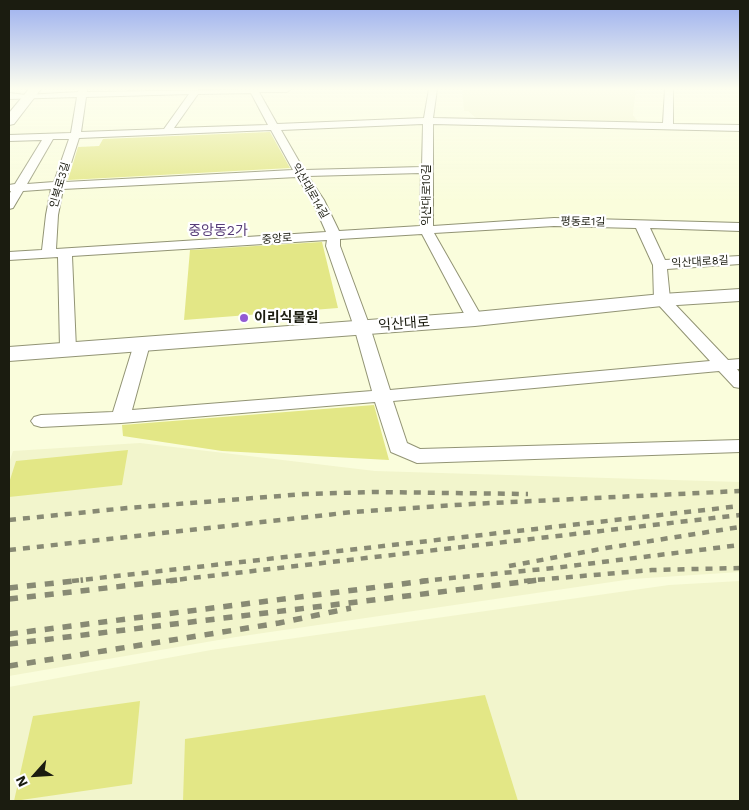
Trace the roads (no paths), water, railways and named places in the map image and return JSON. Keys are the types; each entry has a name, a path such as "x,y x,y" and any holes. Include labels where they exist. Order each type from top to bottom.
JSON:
{"street":[{"name":"인북로3길","path":"49,253 52,214 58,186 77,127"},
{"path":"167,132 171,127"},
{"name":"익산대로14길","path":"273,127 318,200 334,235 333,246 362,327 398,447 417,456 740,446"},
{"path":"9,138 278,127"},
{"name":"익산대로10길","path":"428,127 426,230 475,319"},
{"path":"697,127 740,128"},
{"path":"9,205 14,188 49,137"},
{"path":"14,188 300,173 426,170"},
{"name":"평동로1길","path":"426,230 554,222 735,227"},
{"name":"익산대로8길","path":"641,224 660,265 662,300"},
{"path":"735,227 740,237"},
{"name":"중앙로","path":"9,256 426,230"},
{"path":"66,252 68,349"},
{"name":"익산대로8길","path":"660,265 740,260"},
{"name":"익산대로","path":"9,354 475,319 662,300 740,295"},
{"path":"662,300 732,365 740,383"},
{"path":"121,417 142,344"},
{"path":"41,422 383,396 732,365"}],"railway":[{"path":"9,550 353,512 471,504 740,491"},
{"path":"9,520 127,508 305,494 374,492 528,494"},
{"path":"72,581 740,506"},
{"path":"166,581 740,515"},
{"path":"509,566 606,548 740,527"},
{"path":"421,581 554,568 740,545"},
{"path":"524,581 652,570 740,568"},
{"path":"9,588 83,580"},
{"path":"9,599 177,580"},
{"path":"9,634 433,580"},
{"path":"9,644 539,580"},
{"path":"9,666 279,623 351,608"}],"place":[{"name":"이리식물원","path":"244,318"}],"district":[{"name":"중앙동2가","path":"218,231"}]}
